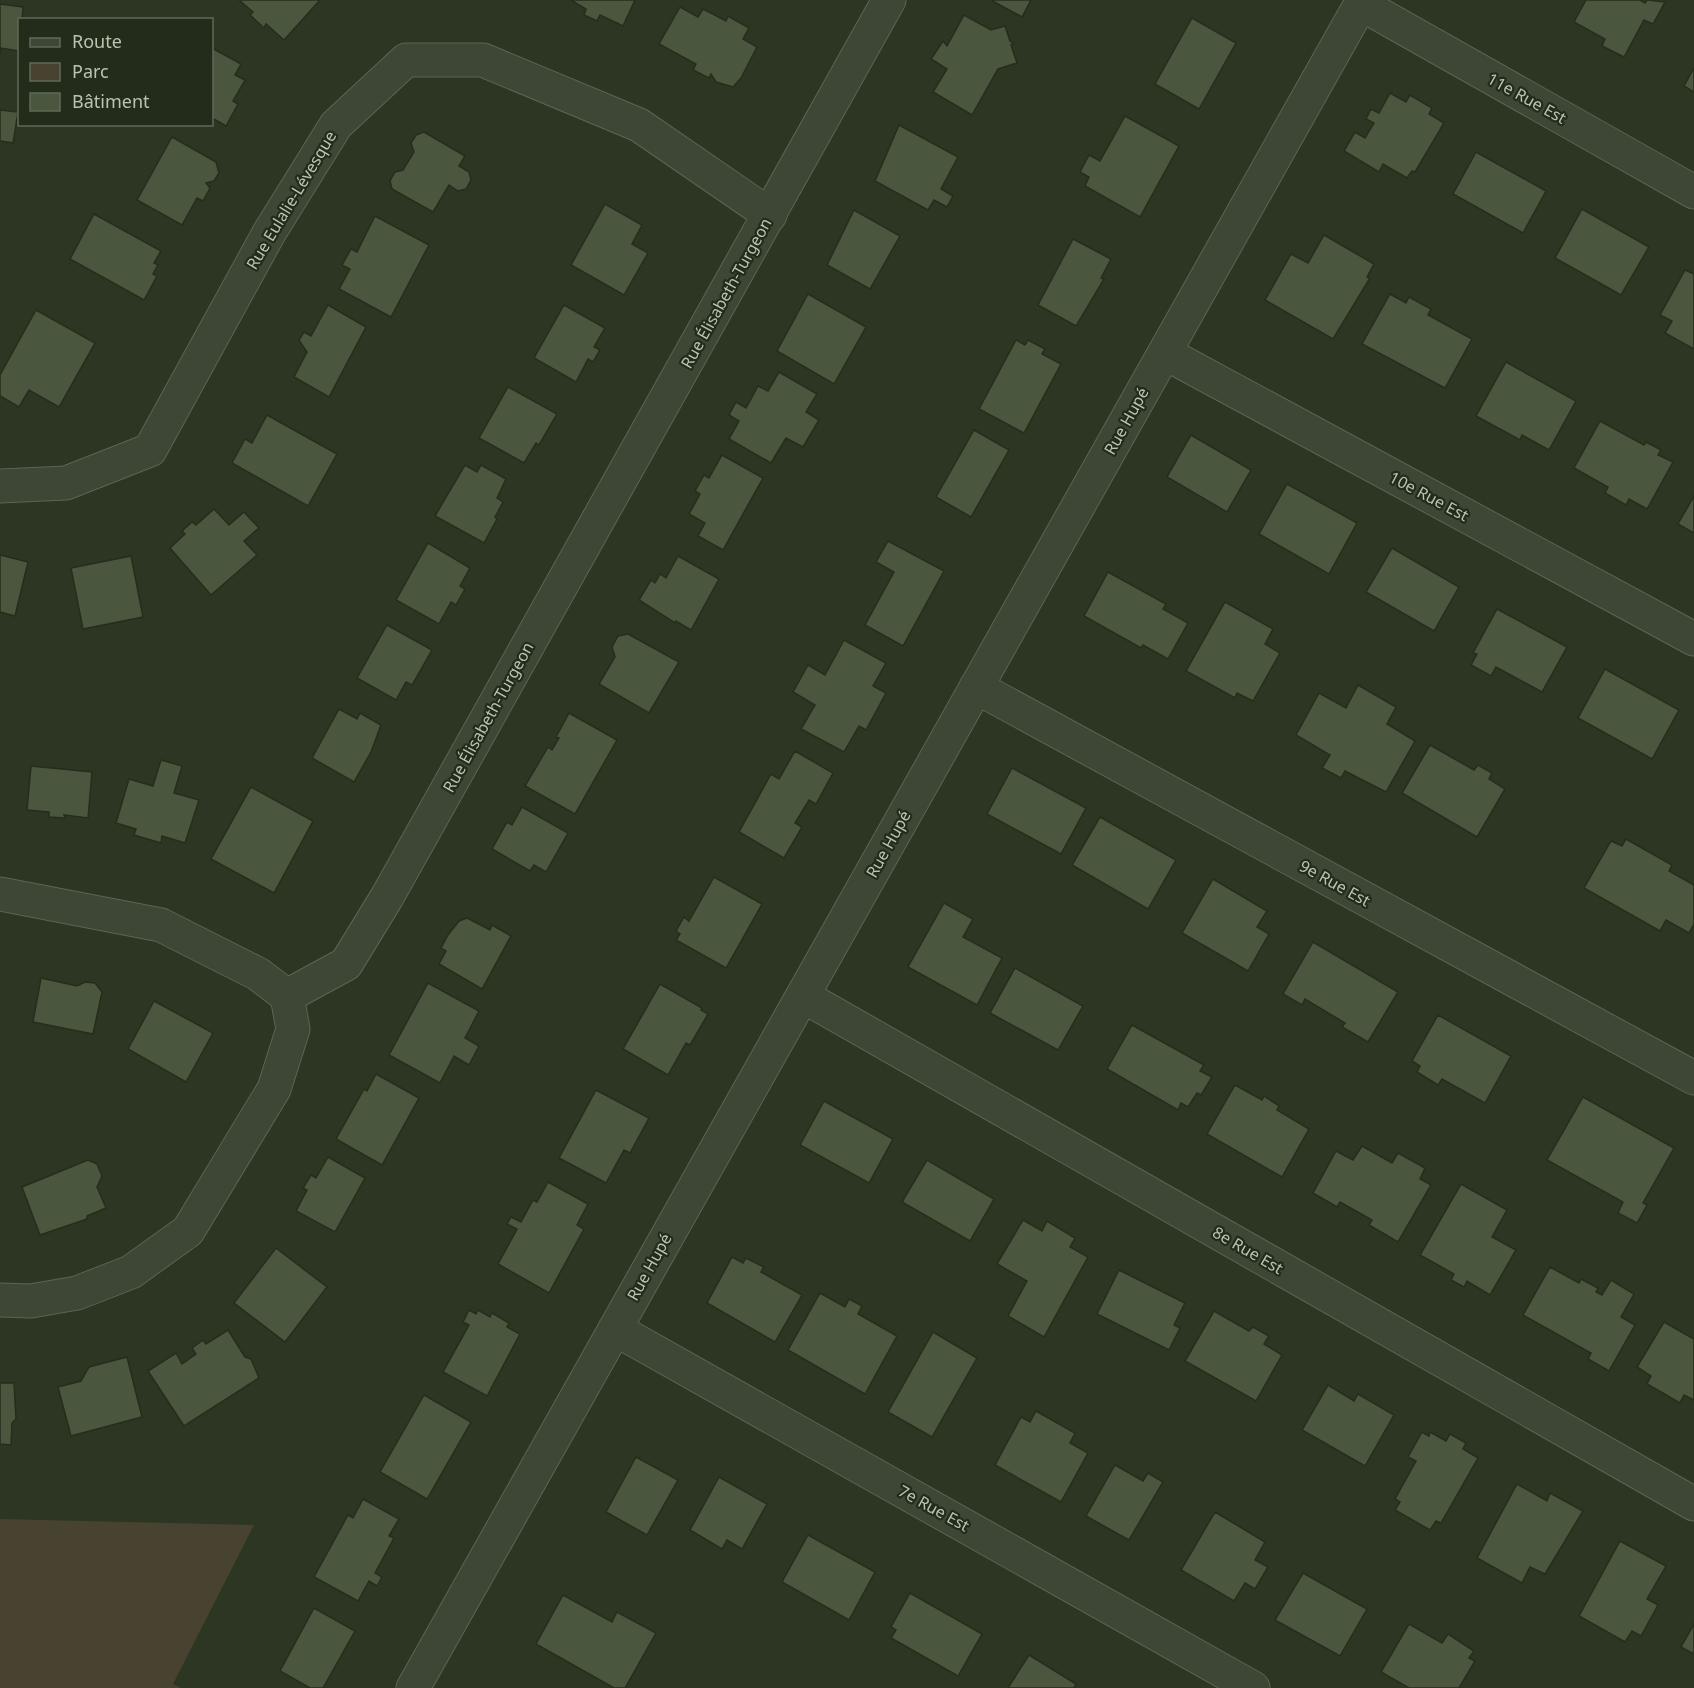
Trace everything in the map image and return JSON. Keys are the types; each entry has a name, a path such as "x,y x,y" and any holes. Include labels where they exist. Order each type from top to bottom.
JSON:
{"street":[{"name":"Rue Élisabeth-Turgeon","path":"287,996 346,964 393,886 889,0"},
{"name":"11e Rue Est","path":"1362,2 1694,192"},
{"name":"Rue Hupé","path":"413,1688 1362,2"},
{"name":"Rue Eulalie-Lévesque","path":"0,486 66,483 150,450 269,233 336,125 406,60 483,60 639,126 770,215"},
{"name":"10e Rue Est","path":"1164,353 1694,639"},
{"name":"9e Rue Est","path":"976,687 1694,1078"},
{"path":"0,894 161,925 258,974 287,996 293,1029 274,1089 188,1231 131,1272 77,1293 31,1301 0,1300"},
{"name":"8e Rue Est","path":"803,996 1694,1504"},
{"name":"7e Rue Est","path":"615,1329 1253,1688"}],"green space":[{"path":"0,1519 254,1525 173,1684 181,1688 0,1688"}],"building":[{"path":"239,0 320,0 284,40 266,24 264,28 250,15 253,12"},
{"path":"571,0 635,0 623,26 600,15 597,21 584,15 586,9"},
{"path":"991,0 1031,0 1022,17"},
{"path":"1586,0 1665,2 1653,24 1644,20 1624,57 1602,46 1605,39 1574,22"},
{"path":"0,4 23,7 22,18 18,18 18,51 1,48 0,55"},
{"path":"680,7 698,17 703,9 726,21 728,16 749,28 743,39 757,47 741,78 733,87 716,82 711,74 709,78 693,70 696,64 659,44"},
{"path":"964,15 991,30 1005,26 1010,41 1013,43 1011,45 1017,63 998,69 972,115 933,92 947,69 931,59 943,41 947,46"},
{"path":"1192,18 1236,43 1199,109 1155,84"},
{"path":"213,49 241,64 235,75 245,80 233,101 238,104 226,126 213,119"},
{"path":"1694,68 1694,92 1684,86"},
{"path":"1390,93 1406,102 1410,95 1432,108 1429,114 1444,123 1415,172 1412,171 1407,178 1383,164 1379,172 1344,151 1355,132 1365,138 1374,123 1366,119 1371,109 1379,113"},
{"path":"0,110 18,112 13,143 0,141"},
{"path":"1125,116 1179,146 1140,217 1085,186 1089,177 1080,172 1089,155 1100,161"},
{"path":"899,125 958,157 941,189 953,196 947,207 934,200 928,210 875,181"},
{"path":"424,132 465,156 459,166 469,172 471,180 466,189 458,191 449,185 433,212 392,189 390,181 395,172 403,170 414,152 411,143 416,135"},
{"path":"172,137 216,162 219,173 214,181 206,183 210,188 203,201 197,198 182,225 137,200"},
{"path":"1476,152 1546,191 1523,233 1453,194"},
{"path":"605,204 642,225 632,244 648,253 624,295 571,265"},
{"path":"1582,209 1649,247 1621,295 1555,258"},
{"path":"854,210 900,236 870,289 827,265"},
{"path":"94,214 161,251 154,263 158,265 153,274 157,276 144,300 70,259"},
{"path":"375,216 429,245 391,317 339,289 350,269 342,265 351,249 357,252"},
{"path":"1324,235 1374,264 1367,277 1370,278 1333,339 1265,300 1291,254 1308,263"},
{"path":"1073,239 1111,259 1101,278 1104,279 1076,326 1038,305"},
{"path":"1685,270 1694,274 1694,349 1665,333 1672,321 1660,315"},
{"path":"808,294 866,327 834,384 777,351"},
{"path":"1390,294 1406,303 1409,297 1431,309 1428,315 1472,339 1445,388 1362,344"},
{"path":"328,305 366,327 329,397 294,377 307,352 299,340 304,332 311,336"},
{"path":"564,305 605,328 594,347 600,350 593,362 588,359 576,382 534,358"},
{"path":"36,310 95,343 59,407 29,390 19,407 0,396 0,375"},
{"path":"1016,340 1025,345 1028,340 1045,349 1042,354 1061,364 1024,433 979,409"},
{"path":"1506,362 1576,401 1549,450 1522,435 1520,440 1476,416"},
{"path":"779,372 817,394 806,412 819,420 803,447 786,438 771,463 729,439 739,421 729,415 736,402 746,408 758,386 768,391"},
{"path":"508,387 557,414 539,445 536,443 524,463 479,438"},
{"path":"267,415 337,454 308,506 232,463 245,439 252,443"},
{"path":"1600,421 1644,445 1646,442 1661,450 1658,455 1673,462 1647,509 1629,499 1626,505 1605,493 1608,487 1574,468"},
{"path":"974,430 1009,450 971,517 936,497"},
{"path":"1191,435 1251,470 1227,512 1167,477"},
{"path":"722,455 763,478 723,550 698,536 705,523 689,514 700,494 695,491 704,475 709,478"},
{"path":"465,465 477,472 481,465 506,479 497,498 503,502 484,543 435,516"},
{"path":"1287,484 1357,523 1329,574 1259,534"},
{"path":"1694,496 1694,533 1678,524"},
{"path":"214,509 229,525 244,512 259,528 244,541 257,555 211,595 170,548 185,534 182,531 192,522 196,525"},
{"path":"888,541 944,571 903,646 865,625 894,572 876,562"},
{"path":"428,543 470,568 460,586 465,589 456,605 451,602 439,624 396,600"},
{"path":"1392,548 1459,587 1434,631 1366,592"},
{"path":"0,555 28,562 15,616 0,612"},
{"path":"131,556 143,617 83,629 71,568"},
{"path":"678,556 719,579 691,630 676,621 675,623 639,600 651,580 655,583 660,574 666,578"},
{"path":"1108,572 1166,604 1163,609 1188,623 1168,659 1143,645 1141,648 1084,616"},
{"path":"1225,602 1273,629 1265,644 1280,653 1253,701 1237,693 1235,698 1186,671"},
{"path":"1497,609 1567,647 1542,692 1496,667 1491,676 1471,665 1477,654 1473,653"},
{"path":"387,625 432,650 412,685 406,682 396,700 357,678"},
{"path":"628,634 679,662 649,713 599,684 615,657 612,647 618,636"},
{"path":"844,640 886,663 873,686 886,693 866,730 859,726 844,752 801,729 815,705 793,692 808,665 825,675"},
{"path":"1605,669 1679,710 1652,759 1578,718"},
{"path":"1358,685 1396,707 1387,724 1415,741 1386,792 1345,771 1341,778 1322,768 1330,755 1296,735 1319,693 1346,708"},
{"path":"339,709 357,719 360,713 381,725 371,752 354,782 312,758"},
{"path":"569,713 617,740 575,814 525,786 548,747 552,750"},
{"path":"1430,745 1474,770 1478,765 1492,773 1489,779 1505,789 1477,837 1402,793"},
{"path":"795,751 833,773 816,804 809,800 795,823 802,827 784,858 739,832 771,774 779,779"},
{"path":"161,760 182,766 174,793 199,800 185,843 162,836 161,843 134,835 136,829 116,823 129,779 153,786"},
{"path":"31,766 92,772 88,818 64,815 65,818 49,817 49,812 27,810"},
{"path":"1012,768 1086,808 1061,854 987,814"},
{"path":"251,787 313,821 274,893 211,859"},
{"path":"522,807 568,833 546,872 534,865 530,871 492,849 507,822 512,825"},
{"path":"1100,817 1176,860 1148,909 1072,865"},
{"path":"1626,839 1672,865 1669,871 1694,885 1694,924 1689,933 1666,920 1660,931 1584,888 1611,841 1622,846"},
{"path":"714,877 762,904 726,968 676,940 680,934 676,931 684,917 689,921"},
{"path":"1213,879 1267,911 1257,927 1269,934 1248,971 1182,933"},
{"path":"944,903 973,919 963,937 1002,958 977,1005 908,967"},
{"path":"467,918 490,930 492,925 511,936 482,989 439,964 446,951 441,948 448,935 459,921"},
{"path":"1313,942 1398,992 1368,1042 1342,1027 1345,1023 1305,999 1302,1005 1283,994"},
{"path":"1015,968 1083,1006 1058,1050 990,1013"},
{"path":"41,978 77,986 85,982 95,983 102,992 93,1034 33,1022"},
{"path":"428,983 479,1011 465,1038 479,1046 469,1065 454,1056 440,1083 389,1055"},
{"path":"660,984 702,1008 701,1010 708,1014 690,1045 686,1043 668,1075 623,1049"},
{"path":"154,1001 213,1033 186,1082 128,1049"},
{"path":"1438,1015 1511,1056 1485,1103 1442,1079 1438,1085 1417,1072 1420,1066 1412,1061"},
{"path":"1132,1025 1204,1065 1200,1071 1212,1077 1201,1095 1197,1093 1188,1107 1181,1103 1178,1110 1107,1069"},
{"path":"376,1074 419,1098 382,1165 336,1139 364,1089 367,1091"},
{"path":"1235,1085 1262,1100 1264,1096 1279,1106 1277,1110 1309,1129 1282,1177 1207,1134"},
{"path":"596,1090 649,1118 630,1153 624,1150 606,1183 559,1158"},
{"path":"1583,1097 1674,1148 1643,1203 1647,1205 1637,1223 1618,1213 1623,1202 1547,1160"},
{"path":"824,1101 893,1139 869,1183 800,1145"},
{"path":"1362,1146 1392,1163 1398,1153 1425,1168 1420,1179 1431,1185 1398,1242 1369,1225 1372,1220 1340,1202 1337,1207 1313,1193 1336,1151 1353,1160"},
{"path":"328,1157 365,1178 335,1232 296,1211 307,1190 303,1188 311,1175 316,1178"},
{"path":"88,1160 97,1164 102,1176 97,1187 106,1208 87,1216 87,1219 40,1235 22,1187"},
{"path":"927,1160 994,1199 970,1241 902,1202"},
{"path":"548,1182 588,1204 577,1225 584,1229 549,1293 498,1264 517,1229 507,1224 511,1217 521,1222 533,1200 537,1202"},
{"path":"1461,1184 1507,1210 1492,1237 1516,1250 1490,1295 1467,1281 1464,1287 1451,1280 1454,1274 1420,1255"},
{"path":"1023,1220 1042,1231 1047,1221 1075,1238 1070,1247 1088,1257 1044,1337 1008,1316 1027,1281 997,1264"},
{"path":"276,1248 327,1287 285,1342 234,1303"},
{"path":"732,1257 743,1263 746,1258 764,1267 761,1272 802,1295 775,1342 707,1303"},
{"path":"1550,1267 1579,1283 1581,1279 1598,1288 1596,1292 1602,1295 1611,1280 1634,1294 1621,1317 1635,1325 1609,1371 1588,1359 1591,1353 1523,1315"},
{"path":"1119,1270 1185,1303 1174,1325 1180,1328 1169,1350 1097,1314"},
{"path":"820,1293 845,1307 849,1299 862,1306 858,1314 897,1336 865,1394 788,1350"},
{"path":"469,1310 476,1314 478,1310 490,1317 492,1313 509,1323 507,1327 520,1334 487,1396 443,1372 469,1325 463,1322"},
{"path":"1214,1311 1249,1331 1253,1327 1269,1336 1264,1344 1282,1355 1256,1401 1185,1361"},
{"path":"1664,1322 1694,1339 1694,1400 1684,1395 1680,1403 1647,1384 1651,1376 1637,1367"},
{"path":"228,1330 245,1357 251,1359 259,1378 184,1426 148,1371 176,1353 182,1364 196,1354 192,1348 203,1340 206,1344"},
{"path":"933,1332 977,1358 932,1437 888,1412"},
{"path":"127,1357 142,1417 71,1436 58,1387 81,1381 89,1367"},
{"path":"0,1383 14,1383 16,1419 12,1423 11,1445 0,1444"},
{"path":"1328,1385 1354,1401 1358,1394 1394,1415 1365,1466 1302,1430"},
{"path":"424,1395 471,1422 427,1499 380,1472"},
{"path":"1036,1411 1075,1433 1070,1443 1088,1453 1061,1502 995,1465 1021,1417 1030,1422"},
{"path":"1422,1432 1429,1436 1430,1432 1446,1441 1450,1434 1466,1443 1463,1449 1478,1458 1441,1523 1436,1521 1430,1530 1395,1510 1400,1502 1395,1499 1416,1461 1408,1457"},
{"path":"636,1457 678,1480 647,1535 606,1512"},
{"path":"1115,1465 1143,1481 1148,1473 1163,1482 1129,1540 1086,1516"},
{"path":"719,1477 767,1504 742,1549 727,1540 722,1549 690,1530"},
{"path":"1517,1484 1547,1501 1550,1493 1583,1511 1545,1574 1530,1567 1522,1583 1477,1558"},
{"path":"363,1499 399,1519 389,1536 394,1538 375,1573 382,1577 377,1586 369,1581 358,1601 314,1577 348,1515 353,1518"},
{"path":"1215,1512 1265,1542 1255,1560 1268,1567 1255,1589 1245,1583 1234,1601 1181,1570"},
{"path":"808,1535 875,1572 849,1620 782,1582"},
{"path":"1620,1541 1666,1566 1647,1599 1658,1605 1641,1636 1632,1631 1625,1642 1579,1616"},
{"path":"1303,1573 1367,1609 1340,1656 1275,1620"},
{"path":"910,1593 982,1634 958,1676 891,1638 896,1630 891,1627"},
{"path":"563,1595 612,1622 617,1612 656,1633 625,1688 614,1688 536,1644"},
{"path":"314,1608 355,1631 323,1688 310,1688 280,1671"},
{"path":"1409,1624 1442,1643 1448,1634 1474,1651 1469,1658 1475,1661 1459,1688 1409,1688 1381,1672"},
{"path":"1694,1624 1694,1654 1681,1647"},
{"path":"1029,1655 1076,1684 1074,1688 1008,1688"}]}
